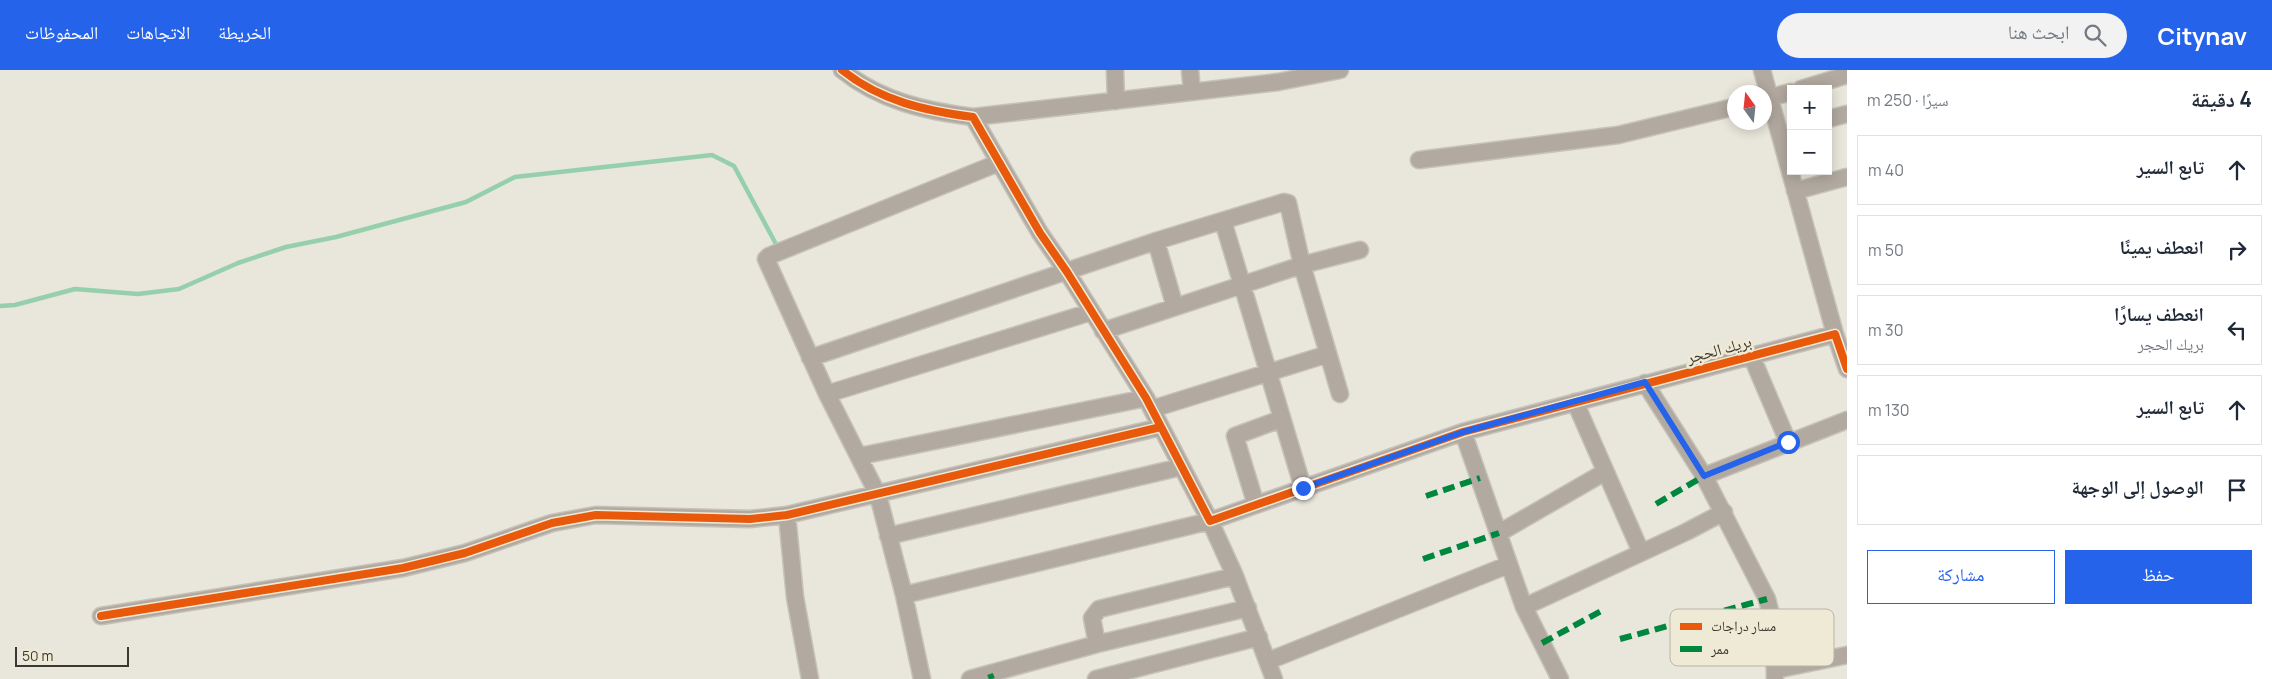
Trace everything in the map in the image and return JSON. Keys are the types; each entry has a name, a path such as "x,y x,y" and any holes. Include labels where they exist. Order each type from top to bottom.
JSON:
{"street":[{"path":"842,70 890,99 939,113 973,117 1116,102 1332,71"},
{"path":"1115,70 1116,102"},
{"path":"1190,70 1192,92"},
{"path":"1762,70 1765,85"},
{"path":"1814,85 1847,75 1845,70"},
{"path":"1772,98 1787,93"},
{"path":"1772,108 1785,132 1795,191 1835,334 1847,369"},
{"path":"1419,160 1609,136 1727,109"},
{"path":"1832,119 1847,114"},
{"path":"973,117 1040,233 1067,272 1149,403 1210,521 1235,576 1274,679"},
{"path":"922,679 904,595 878,495 860,456 827,394 766,264 768,256 998,163"},
{"path":"1795,191 1847,177"},
{"path":"810,358 1156,241 1287,202 1302,265 1340,394"},
{"path":"1224,221 1267,374 1303,488"},
{"path":"1156,241 1175,307"},
{"path":"1103,331 1302,265 1360,250"},
{"path":"827,394 1091,312"},
{"name":"بريك الحجر","path":"904,595 1210,521 1463,432 1645,382 1835,334"},
{"path":"860,456 1149,403 1267,374 1328,354"},
{"path":"1752,355 1788,442"},
{"path":"1645,382 1704,476 1724,512 1767,599 1770,609"},
{"path":"1574,402 1641,552"},
{"path":"1256,505 1235,436 1281,419"},
{"path":"1704,476 1847,420"},
{"path":"101,616 403,568 464,553 572,518 596,515 750,519 787,515 1161,427"},
{"path":"1463,432 1499,532 1508,565 1524,606 1560,679"},
{"path":"888,536 1181,467"},
{"path":"1499,532 1606,472"},
{"path":"1524,606 1686,532 1724,512"},
{"path":"787,515 795,597 810,679"},
{"path":"1268,661 1508,565"},
{"path":"1097,644 1092,618 1099,609 1235,576"},
{"path":"970,679 1097,644 1248,608"},
{"path":"1096,679 1259,637"},
{"path":"1834,659 1847,655"},
{"path":"1775,675 1807,666"}],"waterway":[{"path":"0,306 15,305 75,289 138,294 179,289 238,263 286,247 336,237 466,202 515,177 712,155 734,166 777,246"}],"marked path":[{"path":"1656,504 1704,476"},
{"path":"1426,496 1480,478"},
{"path":"1423,559 1499,533"},
{"path":"1730,609 1767,599"},
{"path":"1542,643 1605,609"},
{"path":"1620,639 1670,625"},
{"path":"990,674 992,679"}],"cycle path":[{"path":"842,70 872,90 904,103 921,108 973,117 1040,233 1067,272 1146,398 1210,521 1463,432 1835,334 1847,369"},
{"path":"101,616 403,568 465,553 552,523 596,515 750,519 787,515 1161,427"}],"route":[{"path":"1303,488 1463,432 1645,382 1704,476 1788,442"}]}
